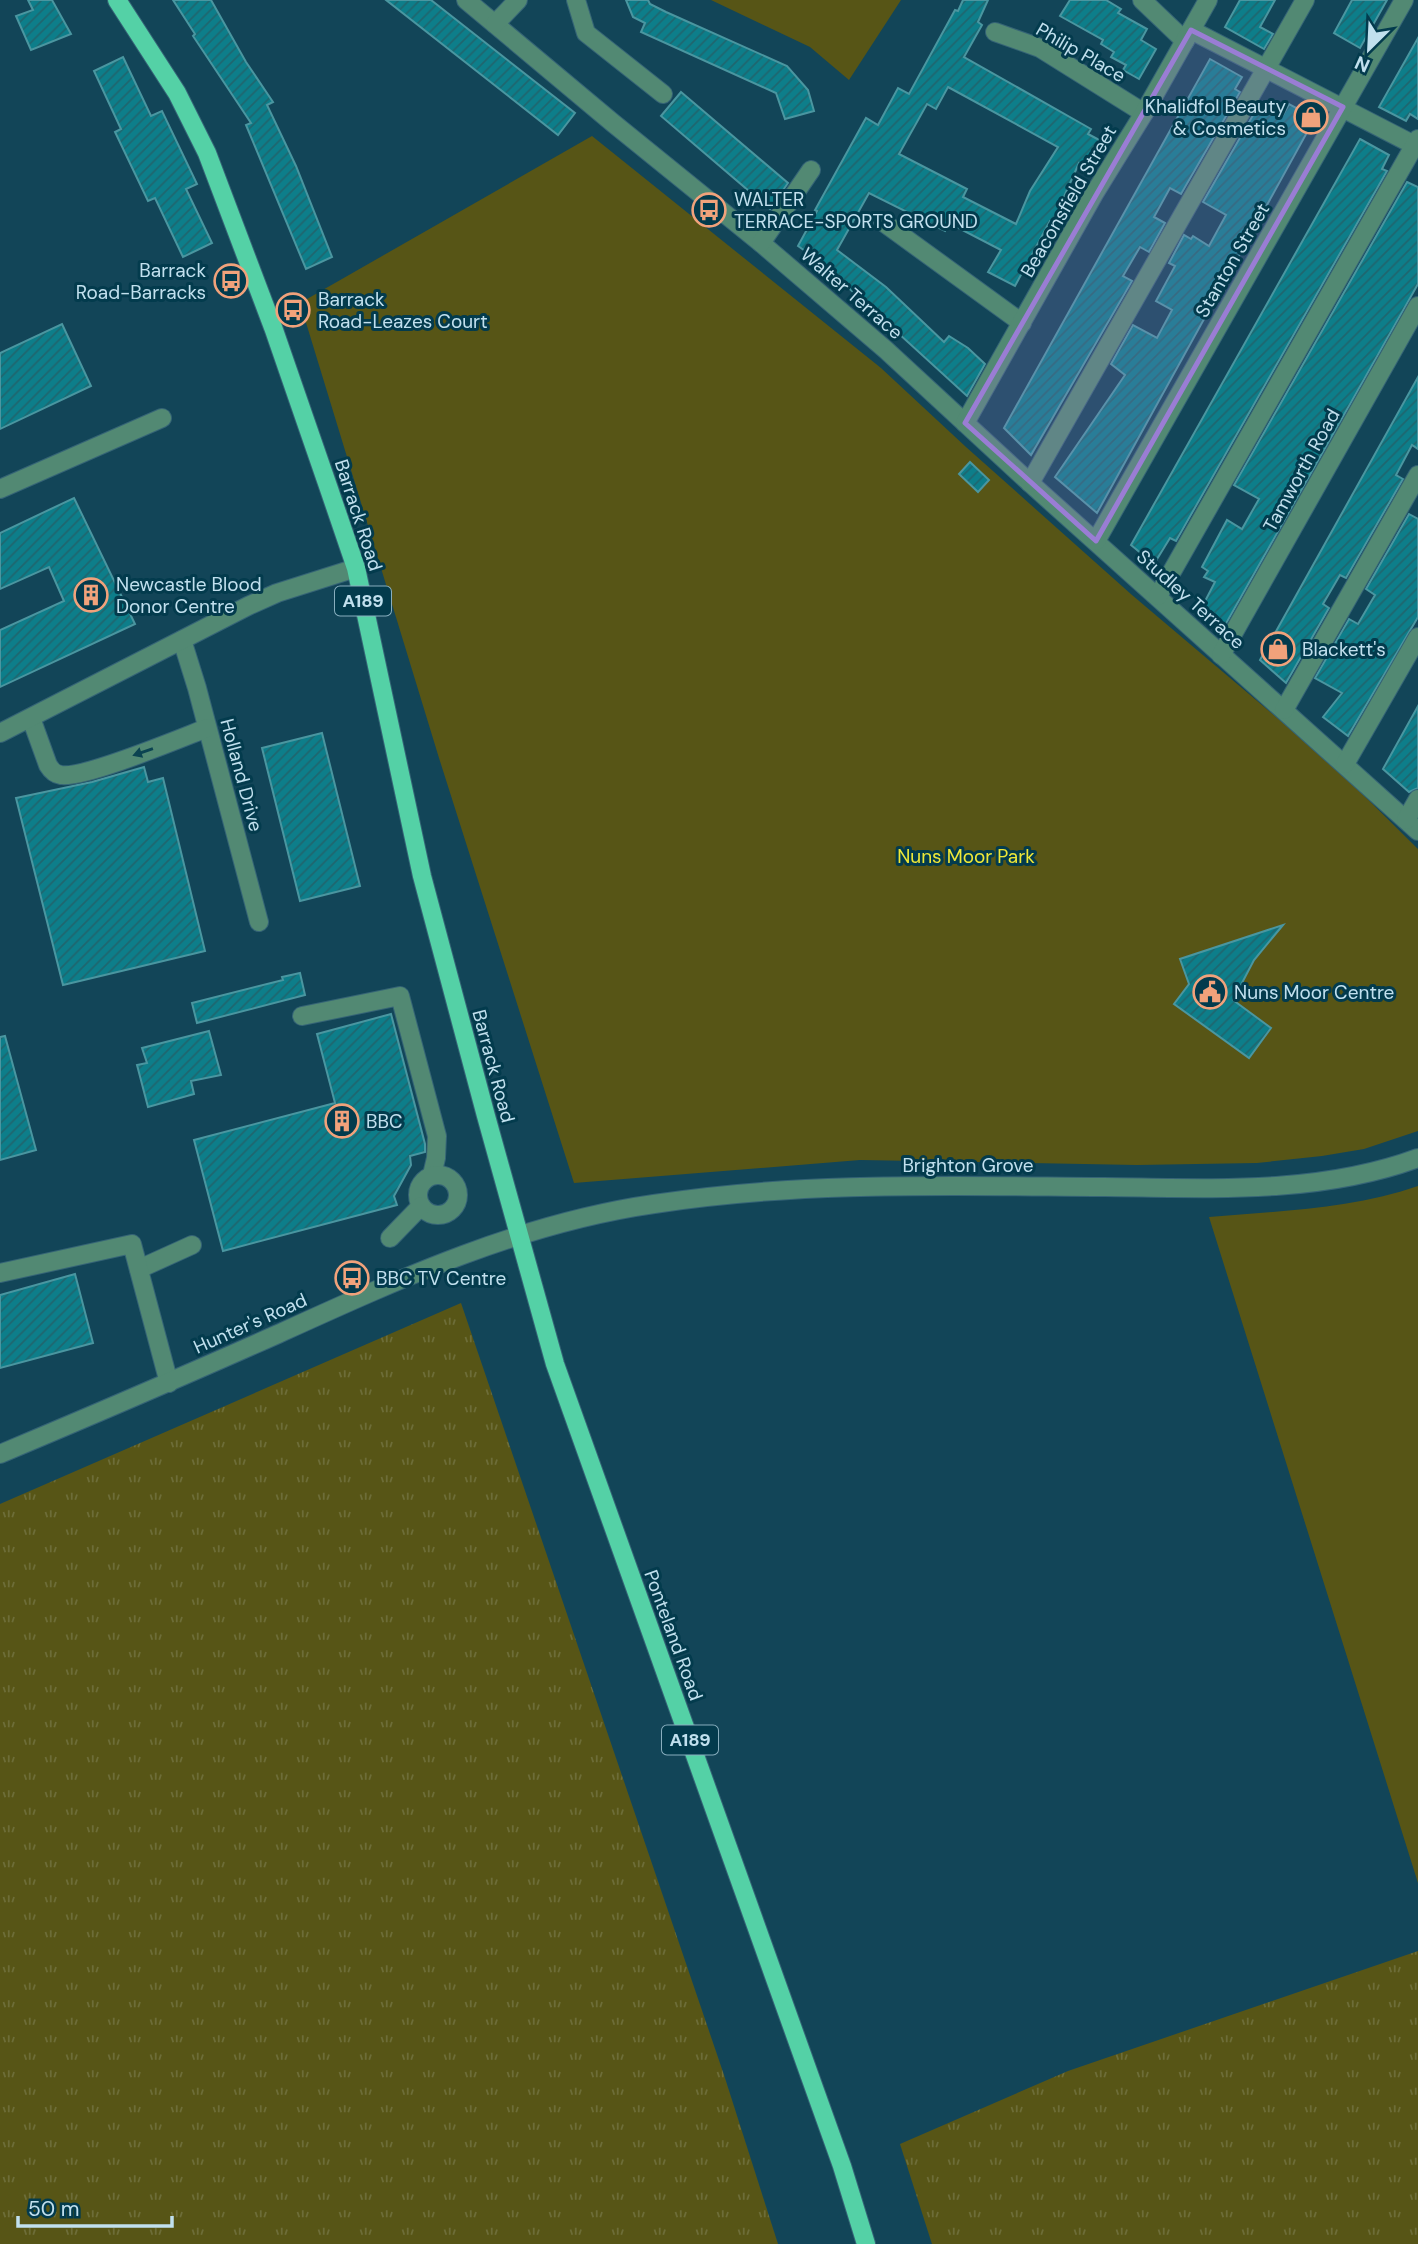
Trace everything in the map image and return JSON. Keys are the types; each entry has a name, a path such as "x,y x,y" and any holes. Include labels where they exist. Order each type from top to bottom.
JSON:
{"main road":[{"name":"Barrack Road","path":"117,0 177,93 207,153 274,330 356,568 422,876 519,1235"},
{"name":"Ponteland Road","path":"519,1235 555,1364 837,2152 866,2244"}],"street":[{"path":"495,24 518,0"},
{"path":"576,0 586,33 663,94"},
{"path":"1142,0 1188,36 1266,68 1417,144 1158,596"},
{"name":"Beaconsfield Street","path":"965,423 1094,194 1208,0"},
{"path":"1030,483 1305,0"},
{"name":"Stanton Street","path":"1096,541 1404,0"},
{"name":"Walter Terrace","path":"472,5 761,243 886,350 1030,483"},
{"name":"Philip Place","path":"995,32 1040,48 1144,113"},
{"path":"761,243 811,170"},
{"path":"883,222 1022,323"},
{"name":"Tamworth Road","path":"1221,654 1418,306"},
{"path":"0,488 162,418"},
{"path":"1284,710 1418,475"},
{"name":"Studley Terrace","path":"1030,483 1412,825"},
{"path":"0,733 277,593 356,568"},
{"path":"1345,764 1418,637"},
{"name":"Holland Drive","path":"182,640 259,922"},
{"path":"31,718 48,765 52,771 64,775 103,765 207,728"},
{"path":"1412,825 1418,799"},
{"path":"302,1016 400,996 437,1136 432,1175"},
{"name":"Brighton Grove","path":"519,1235 584,1216 654,1203 732,1194 913,1186 1257,1187 1340,1179 1418,1158"},
{"path":"432,1175 445,1175 455,1183 459,1195 454,1207 444,1214 431,1214 421,1206 418,1194 422,1182 432,1175"},
{"path":"390,1237 421,1206"},
{"name":"Hunter's Road","path":"0,1454 169,1383 417,1272 519,1235"},
{"path":"0,1273 132,1244 169,1383"},
{"path":"139,1269 192,1245"}],"highlighted area":[{"path":"1191,30 1343,107 1096,541 965,423"}],"green space":[{"path":"711,0 901,0 849,80 810,47"},
{"name":"Nuns Moor Park","path":"592,136 881,368 1132,595 1334,766 1418,849 1418,1131 1364,1149 1257,1163 1137,1165 860,1160 574,1183 439,758 300,303"},
{"path":"1418,1186 1418,1883 1209,1217 1341,1204"},
{"path":"461,1303 724,2075 778,2244 0,2244 0,1504"},
{"path":"1418,1951 1418,2244 932,2244 900,2144 1068,2071"}],"building":[{"path":"28,0 52,0 71,34 31,50 16,16 33,10"},
{"path":"173,0 211,0 246,62 273,102 267,105 296,166 332,257 306,269 246,125 251,123 193,36 195,34"},
{"path":"386,0 431,0 575,113 558,135"},
{"path":"626,0 648,0 650,4 666,12 787,66 808,90 814,111 785,119 776,93 641,32 645,23 633,17"},
{"path":"963,0 988,0 978,22 982,25 964,57 1091,129 1088,134 1103,142 1088,168 1079,163 1059,208 1063,211 1056,223 1050,221 1015,286 988,272 1001,250 949,223 945,231 869,193 837,250 886,287 944,342 949,336 968,348 985,364 967,396 818,260 798,246 866,118 878,125 898,88 909,94 955,10 958,11","holes":["948,87 1058,147 1030,191 1016,224 963,197 967,189 899,154 927,104 936,109"]},
{"path":"1070,0 1106,0 1121,9 1118,13 1147,29 1141,40 1156,49 1139,79 1123,70 1126,65 1111,57 1114,52 1101,44 1103,40 1060,16"},
{"path":"1240,0 1275,0 1260,27 1273,34 1264,49 1225,27"},
{"path":"1352,0 1387,0 1360,48 1334,33"},
{"path":"1418,38 1418,119 1410,114 1406,121 1379,107"},
{"path":"123,57 151,116 162,111 197,184 186,189 212,243 183,257 155,198 148,201 115,132 121,129 94,71"},
{"path":"1210,59 1242,77 1235,89 1240,92 1181,194 1170,188 1154,217 1165,223 1149,252 1140,247 1123,276 1132,281 1031,455 1004,428"},
{"path":"681,92 788,183 770,209 661,116"},
{"path":"1260,103 1283,115 1289,104 1315,118 1097,513 1055,477 1125,375 1111,364 1133,325 1157,338 1172,310 1156,301 1175,266 1169,263 1184,235 1191,239 1193,236 1209,246 1226,215 1203,202"},
{"path":"1360,139 1389,155 1382,169 1387,171 1176,541 1170,538 1154,564 1131,545"},
{"path":"1407,182 1418,187 1418,284 1224,627 1202,607 1215,582 1204,577 1208,571 1202,567 1227,520 1242,529 1259,499 1234,485"},
{"path":"62,324 91,386 0,429 0,353"},
{"path":"1418,377 1418,449 1412,445 1396,475 1403,479 1346,578 1340,575 1323,604 1329,608 1286,683 1260,660"},
{"path":"970,462 989,480 978,492 959,474"},
{"name":"Newcastle Blood Donor Centre","path":"74,498 135,624 0,687 0,630 64,601 49,567 0,589 0,533"},
{"path":"1409,514 1418,519 1418,617 1348,736 1323,717 1342,693 1315,678 1349,619 1358,624 1375,595 1366,589"},
{"path":"1418,706 1418,788 1409,792 1383,769"},
{"path":"322,733 360,886 300,901 262,748"},
{"path":"144,767 148,782 163,778 205,951 63,985 16,798 92,782"},
{"name":"Nuns Moor Centre","path":"1283,925 1254,960 1233,1000 1271,1028 1249,1058 1174,1004 1189,984 1180,959"},
{"path":"300,973 305,995 197,1023 192,1003 283,980 282,977"},
{"name":"BBC","path":"391,1014 425,1144 425,1152 410,1156 411,1165 394,1196 397,1205 223,1251 194,1140 335,1103 317,1034"},
{"path":"209,1031 221,1075 191,1081 194,1094 148,1107 137,1065 147,1063 142,1048"},
{"path":"5,1036 36,1150 0,1160 0,1037"},
{"path":"75,1274 93,1343 0,1368 0,1295"}],"place":[{"name":"Khalidfol Beauty & Cosmetics","path":"1311,117"},
{"name":"WALTER TERRACE-SPORTS GROUND","path":"709,210"},
{"name":"Barrack Road-Barracks","path":"231,281"},
{"name":"Barrack Road-Leazes Court","path":"293,310"},
{"name":"Newcastle Blood Donor Centre","path":"91,595"},
{"name":"Blackett's","path":"1278,649"},
{"name":"Nuns Moor Centre","path":"1210,992"},
{"name":"BBC","path":"342,1121"},
{"name":"BBC TV Centre","path":"352,1278"}]}
